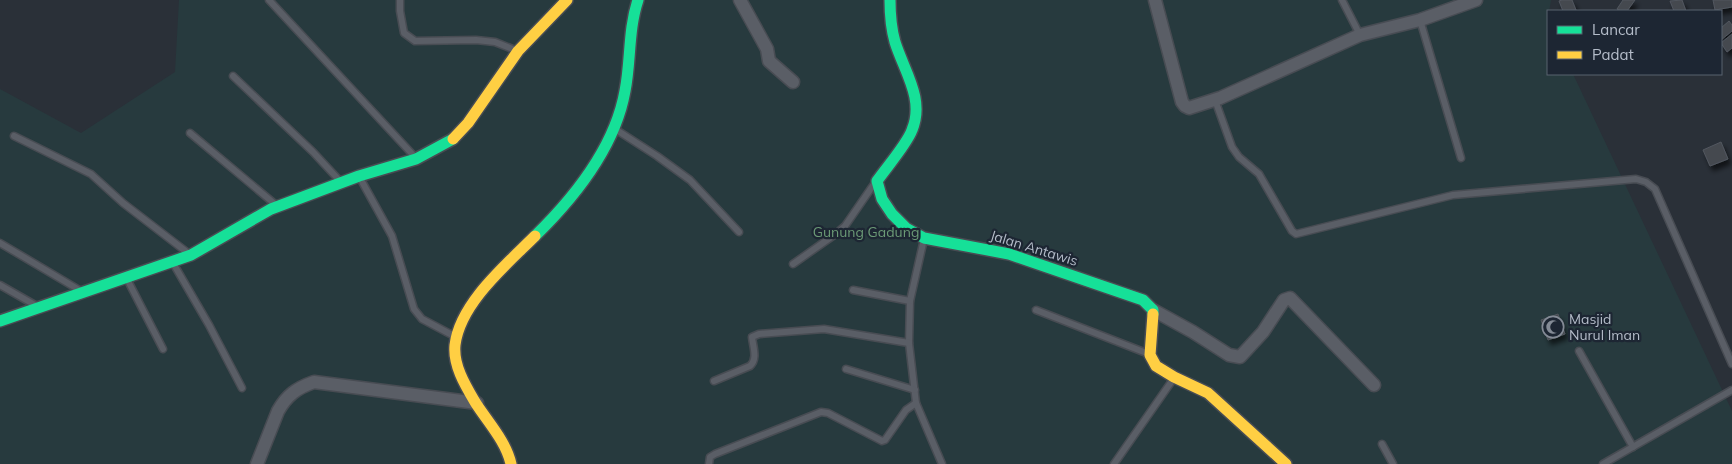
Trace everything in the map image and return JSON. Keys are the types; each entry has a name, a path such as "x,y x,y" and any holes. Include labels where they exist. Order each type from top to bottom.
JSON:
{"street":[{"path":"0,321 191,255 277,206 359,176 416,159 452,140 468,123 518,51 567,0"},
{"path":"511,464 505,449 462,379 455,357 458,325 491,281 564,207 605,147 614,129 625,94 631,24 638,0"},
{"path":"740,0 767,49 769,61 793,82"},
{"path":"877,180 912,132 916,123 917,113 914,92 892,32 890,0"},
{"path":"1154,0 1182,102 1190,108 1215,100 1360,35 1420,20 1476,0"},
{"name":"Jalan Antawis","path":"877,180 882,199 892,214 906,228 924,238 1009,254 1143,300 1153,310"},
{"path":"1286,464 1208,393 1156,366 1150,355 1153,310 1229,355 1240,357 1263,332 1284,300 1290,298 1374,385"},
{"path":"257,464 282,403 296,389 314,382 477,403"}],"lane":[{"path":"269,0 416,159"},
{"path":"400,0 404,33 415,41 495,42 518,51"},
{"path":"1342,0 1360,35"},
{"path":"1420,20 1462,158"},
{"path":"233,76 342,183"},
{"path":"1215,100 1232,147 1239,157 1259,174 1292,231 1296,234 1453,195 1636,179 1646,182 1655,189 1732,364"},
{"path":"614,129 657,156 690,180 739,232"},
{"path":"190,133 277,206"},
{"path":"14,136 91,174 123,203 191,255"},
{"path":"359,176 392,236 416,313 422,319 456,336"},
{"path":"793,264 837,234 845,226 877,180"},
{"path":"924,238 910,301 909,343 916,403 942,464"},
{"path":"0,243 84,293"},
{"path":"172,261 209,325 242,388"},
{"path":"126,278 163,349"},
{"path":"0,285 40,308"},
{"path":"852,290 910,301"},
{"path":"1036,310 1150,355"},
{"path":"714,381 754,363 752,338 759,334 824,328 909,343"},
{"path":"1579,351 1633,447"},
{"path":"846,369 915,390"},
{"path":"1114,464 1174,377"},
{"path":"1603,464 1732,390"},
{"path":"709,464 710,457 715,454 820,412 828,413 882,441 885,440 906,410 916,403"},
{"path":"1382,444 1393,464"}],"green space":[{"name":"Gunung Gadung","path":"179,0 1551,0 1549,10 1547,10 1547,75 1573,75 1732,411 1732,464 0,464 0,89 81,133 175,72"}],"building":[{"path":"1572,0 1576,10 1563,10 1559,1"},
{"path":"1623,0 1635,0 1628,10 1617,9"},
{"path":"1682,0 1686,10 1674,10 1670,1"},
{"path":"1713,0 1732,0 1732,7 1715,10"},
{"path":"1729,21 1732,25 1732,31 1722,39 1722,27"},
{"path":"1732,34 1732,48 1727,52 1722,42"},
{"path":"1721,142 1728,159 1710,166 1703,150"},
{"name":"Masjid Nurul Iman","path":"1558,314 1565,334 1548,340 1541,320"}],"traffic: fast":[{"path":"535,236 565,205 578,188 603,151 612,132 620,112 625,91 631,34 638,0"},
{"path":"890,0 894,37 912,85 916,107 915,119 909,136 877,181 882,199 892,214 906,228 924,238 1009,254 1143,300 1153,310 1153,314"},
{"path":"0,321 191,255 271,209 359,176 416,159 453,139"}],"traffic: slow":[{"path":"453,139 468,123 518,51 567,0"},
{"path":"511,464 501,439 475,402 464,382 456,360 455,345 459,329 475,299 486,285 535,236"},
{"path":"1153,314 1150,355 1156,366 1208,393 1286,464"}],"place":[{"name":"Masjid Nurul Iman","path":"1553,327"}]}
